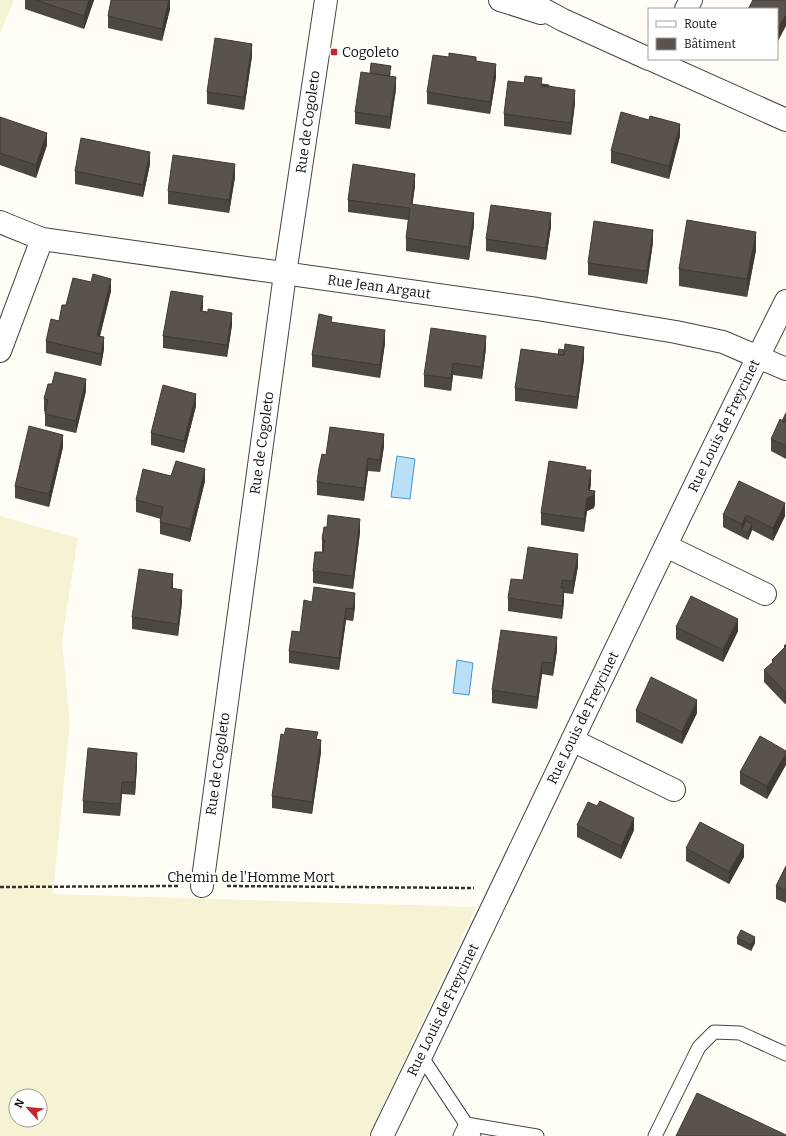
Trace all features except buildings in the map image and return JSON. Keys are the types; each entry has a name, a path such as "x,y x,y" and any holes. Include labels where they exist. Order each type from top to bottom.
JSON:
{"street":[{"name":"Rue de Cogoleto","path":"202,886 285,274 326,0"},
{"path":"500,0 563,20"},
{"path":"526,0 563,20 648,57"},
{"path":"654,60 786,120"},
{"name":"Rue Jean Argaut","path":"0,222 42,239 537,309 676,332 723,342 786,369"},
{"path":"0,351 42,239"},
{"name":"Rue Louis de Freycinet","path":"382,1136 572,740 786,301"},
{"path":"666,546 765,594"},
{"path":"572,740 674,790"}],"lane":[{"path":"655,1136 699,1047 714,1032 740,1033 786,1054"},
{"path":"421,1056 474,1136"},
{"path":"460,1136 466,1124"},
{"path":"466,1124 537,1136"}],"path":[{"name":"Chemin de l'Homme Mort","path":"0,887 202,886 502,888"}],"shaded area":[{"path":"0,0 14,0 0,34"},
{"path":"0,516 78,538 62,641 70,723 53,894 476,907 369,1136 0,1136"}],"water":[{"path":"397,456 415,459 410,499 391,497"},
{"path":"457,660 473,663 469,695 453,693"}],"place":[{"name":"Cogoleto","path":"334,52"}]}
